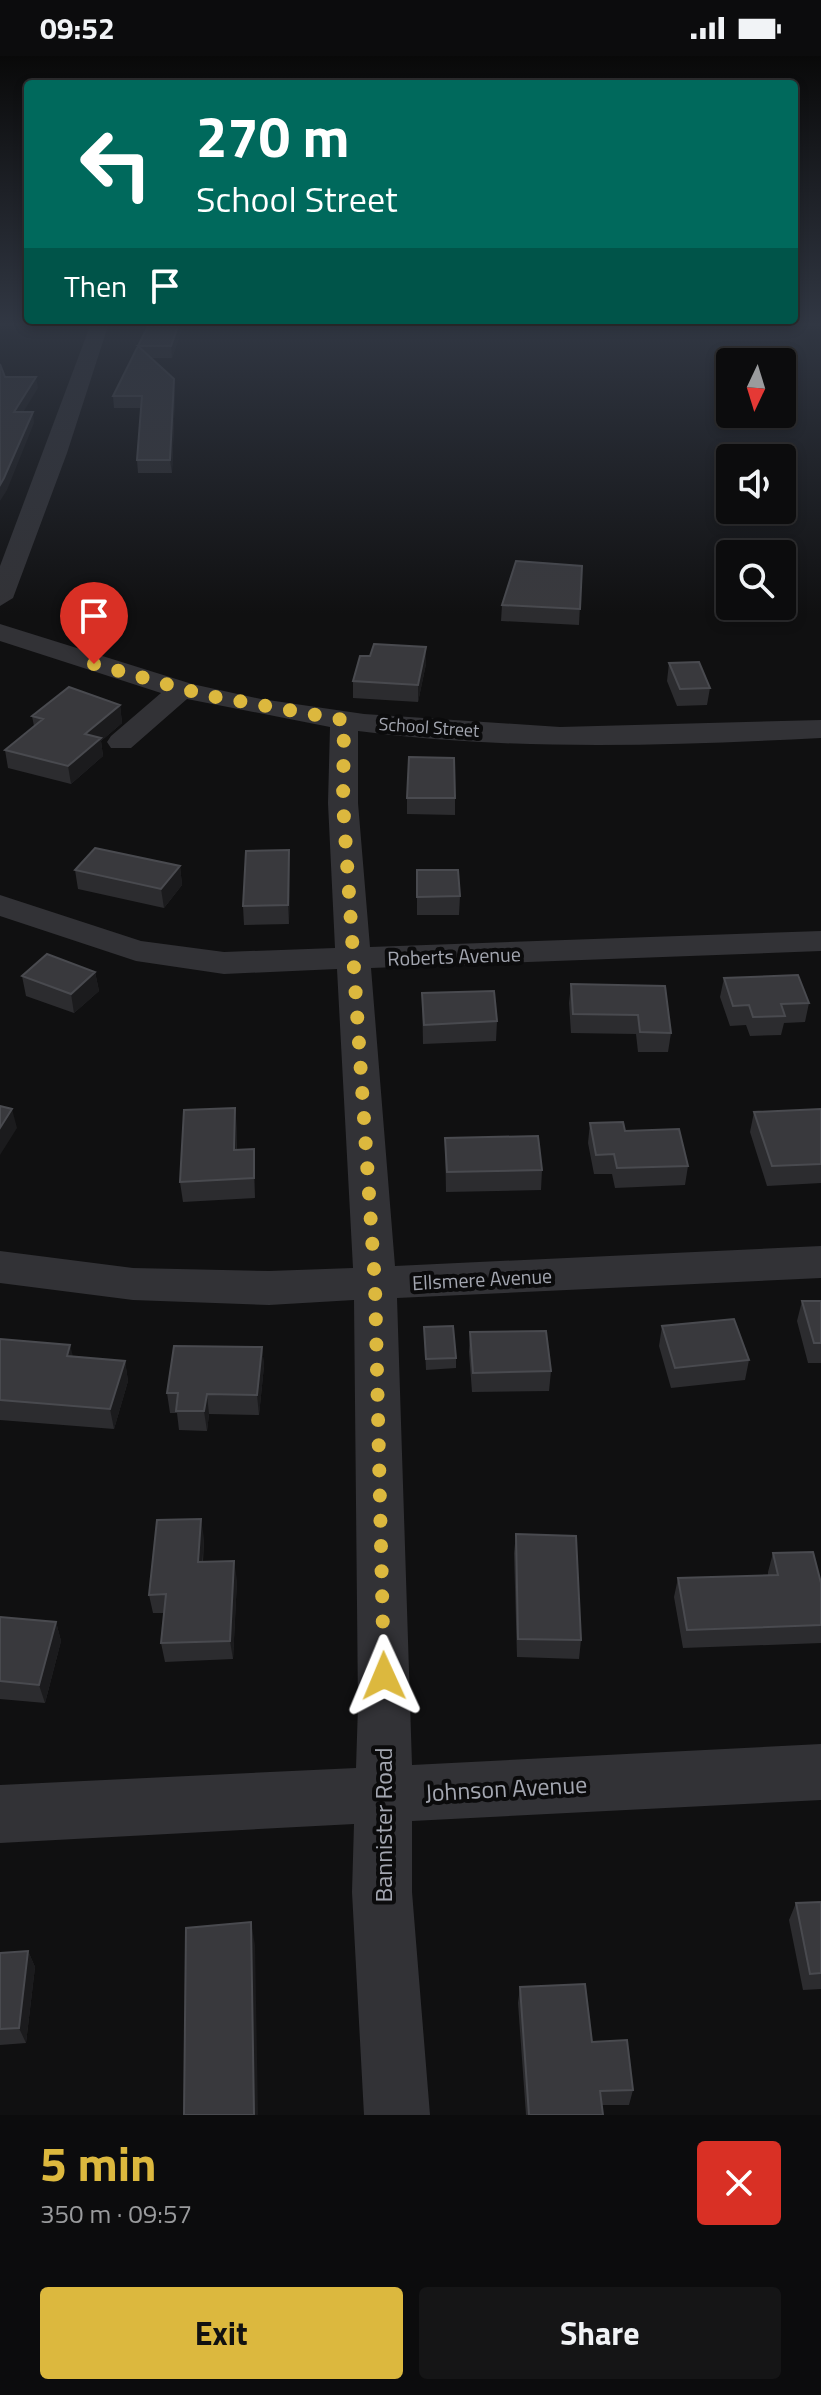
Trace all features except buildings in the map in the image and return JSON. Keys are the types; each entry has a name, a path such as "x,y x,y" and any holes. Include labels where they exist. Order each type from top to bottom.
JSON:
{"street":[{"path":"0,598 64,422"},
{"name":"School Street","path":"0,632 182,689 344,720 553,734 821,729"},
{"path":"121,742 182,689"},
{"name":"Bannister Road","path":"344,720 342,789 375,1284 385,1706 381,1794 382,1892 397,2115"},
{"name":"Roberts Avenue","path":"0,905 120,946 170,958 242,963 821,941"},
{"name":"Ellsmere Avenue","path":"0,1267 92,1280 202,1288 375,1284 821,1262"},
{"name":"Johnson Avenue","path":"0,1814 821,1772"}],"route":[{"path":"94,664 244,704 344,720 343,803 375,1284 384,1676"}]}
